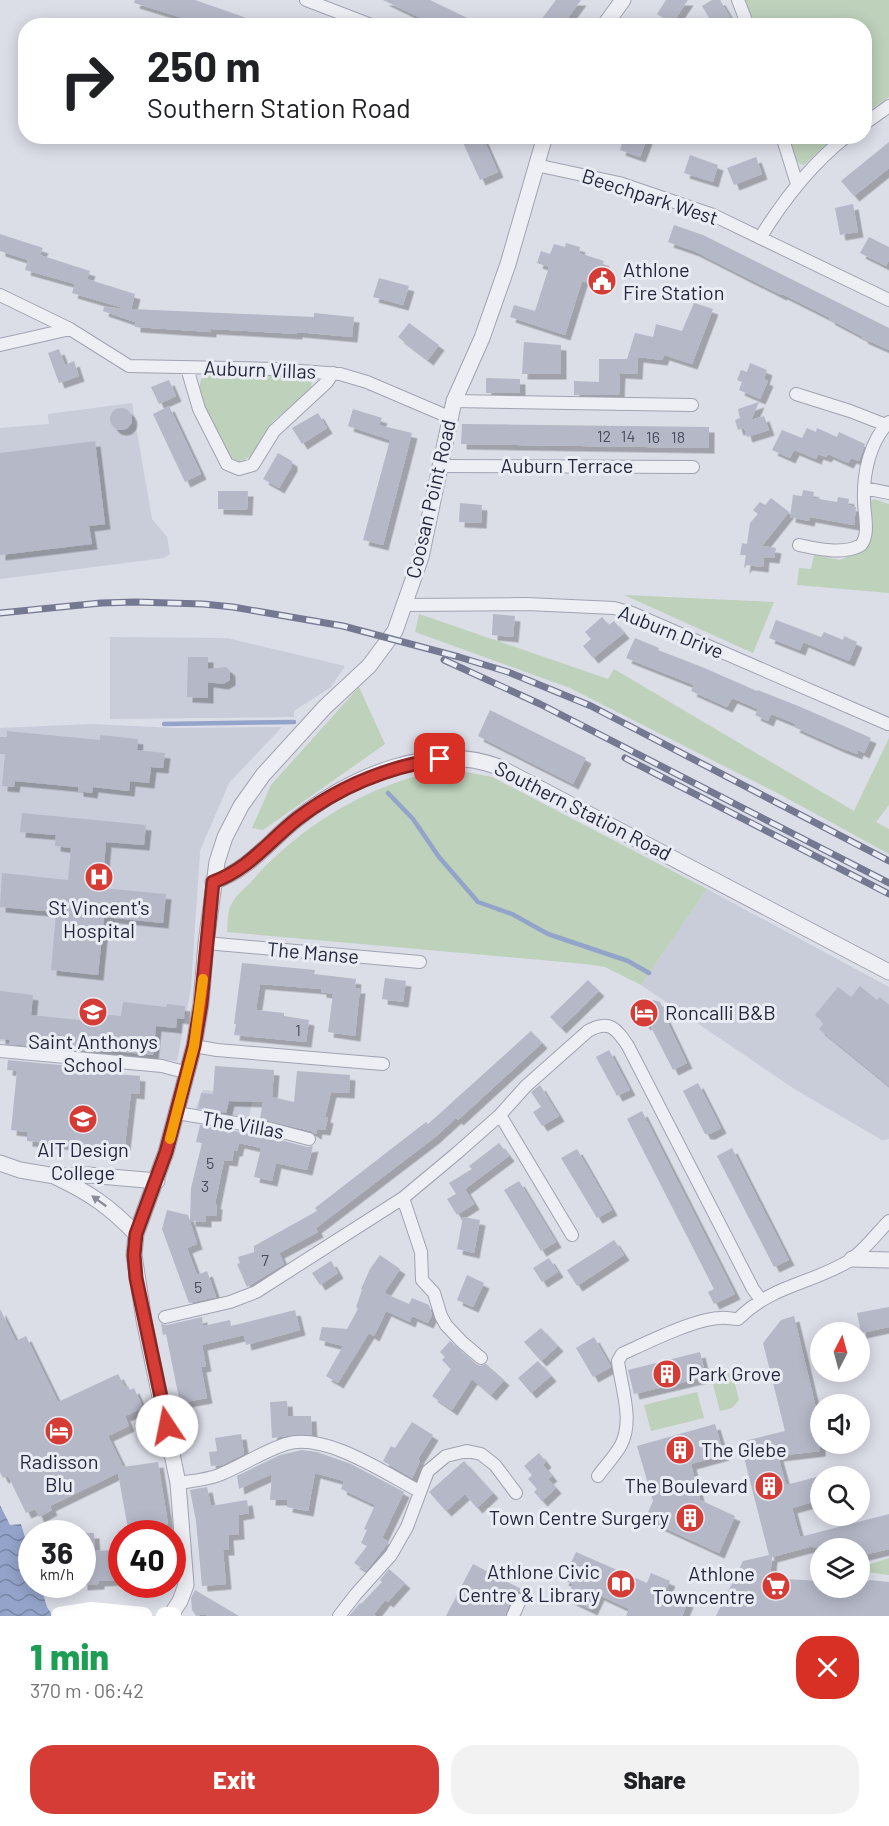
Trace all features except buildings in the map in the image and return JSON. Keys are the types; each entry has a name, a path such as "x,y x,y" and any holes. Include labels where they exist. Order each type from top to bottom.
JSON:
{"main road":[{"path":"66,1615 91,1611 142,1616"}],"street":[{"path":"306,0 353,18"},
{"path":"610,18 623,0"},
{"path":"738,0 745,18"},
{"path":"872,118 889,106"},
{"name":"Coosan Point Road","path":"170,1616 180,1601 186,1585 178,1483 136,1278 134,1255 136,1234 157,1181 194,1046 217,862 225,837 262,775 326,707 369,666 394,633 421,557 449,417 482,338 508,264 543,144"},
{"path":"784,144 797,184"},
{"path":"760,238 797,184 838,144"},
{"name":"Beechpark West","path":"536,165 590,176 670,199 712,215 886,299"},
{"name":"Auburn Villas","path":"0,295 70,329 129,366 275,369 333,373 362,379 449,417"},
{"path":"0,345 70,329"},
{"name":"Auburn Villas","path":"187,368 199,408 227,464 239,469 253,465 274,431 318,392 333,373"},
{"path":"796,394 887,423 877,438 871,454 864,488 866,533 861,545 856,548 833,550 799,545"},
{"path":"454,401 692,405"},
{"name":"Auburn Terrace","path":"440,465 693,467"},
{"path":"864,488 889,494"},
{"name":"Auburn Drive","path":"404,605 527,604 614,608 632,613 888,724"},
{"name":"Southern Station Road","path":"213,882 232,875 296,820 350,785 389,769 413,763 460,758 472,759 499,766 889,972"},
{"name":"The Manse","path":"206,943 420,963"},
{"path":"165,1317 235,1301 256,1292 403,1198 500,1115 526,1086 588,1031 598,1025 614,1028 628,1046 753,1289 761,1300"},
{"path":"194,1046 217,1050 383,1064"},
{"path":"0,1051 162,1066 188,1073"},
{"name":"The Villas","path":"177,1113 271,1129 309,1139"},
{"path":"500,1115 572,1235"},
{"path":"0,1163 20,1170 55,1176 88,1175 157,1181"},
{"path":"55,1176 87,1192 114,1211 136,1234"},
{"path":"403,1198 421,1252 422,1280 434,1293 446,1325 481,1358"},
{"path":"598,1476 620,1446 627,1426 618,1361 622,1354 677,1330 718,1318 738,1319 761,1300 778,1290 834,1269 852,1259 889,1221"},
{"path":"852,1259 889,1260"},
{"path":"178,1483 213,1477 287,1444 305,1442 340,1451 419,1491"},
{"path":"339,1616 391,1555 406,1527 428,1471 446,1456 467,1451 481,1454 489,1459 516,1493"},
{"path":"513,1616 520,1600"}],"shaded area":[{"path":"132,403 152,519 167,537 170,554 164,558 0,579 0,428 49,424 48,414"},
{"path":"110,637 227,638 345,666 331,687 294,711 294,717 110,719"},
{"name":"St Vincent's Hospital","path":"90,724 176,728 282,727 229,783 200,851 191,987 177,1061 0,1041 0,728"},
{"path":"707,889 889,987 889,1139 882,1140 796,1090 641,985"},
{"path":"203,1090 254,1094 248,1122 194,1113"}],"green space":[{"path":"745,0 889,0 889,97 872,109 872,18 751,18"},
{"path":"790,144 826,144 804,165 794,158"},
{"path":"210,374 307,376 312,380 311,390 273,421 251,456 238,461 228,456 200,397 201,379"},
{"path":"874,499 889,504 889,593 797,585 799,568 811,569 814,555 840,560 862,550 870,501"},
{"path":"624,595 774,602 753,653"},
{"path":"419,614 608,679 614,669 854,811 889,738 889,805 876,822 889,829 889,854 783,796 570,688 415,632"},
{"path":"359,687 385,744 263,830 252,828 271,785"},
{"path":"456,770 492,777 707,889 641,985 605,967 585,964 227,932 230,908 238,895 293,841 318,823 344,806 400,781"},
{"path":"732,1372 739,1400 732,1408 720,1411 711,1377"},
{"path":"697,1392 704,1418 651,1431 644,1405"},
{"path":"889,1558 889,1575 870,1572 870,1564"}],"water":[{"path":"0,1505 10,1525 18,1524 18,1598 44,1598 53,1616 0,1616"}],"waterway":[{"path":"164,724 294,722"},
{"path":"388,793 413,819 439,857 478,902 512,914 548,934 628,961 649,973"}],"railway":[{"path":"0,613 101,603 203,604 343,626 459,657 508,672 591,706 889,861"},
{"path":"444,660 540,704 889,883"},
{"path":"625,758 889,894"}],"slow traffic":[{"path":"170,1139 194,1046 203,979"}],"place":[{"name":"Athlone Fire Station","path":"602,281"},
{"name":"St Vincent's Hospital","path":"99,877"},
{"name":"Saint Anthonys School","path":"93,1012"},
{"name":"Roncalli B&B","path":"644,1013"},
{"name":"AIT Design College","path":"83,1119"},
{"name":"Park Grove","path":"667,1374"},
{"name":"Radisson Blu","path":"59,1431"},
{"name":"The Glebe","path":"680,1450"},
{"name":"The Boulevard","path":"769,1486"},
{"name":"Town Centre Surgery","path":"690,1518"},
{"name":"Athlone Civic Centre & Library","path":"621,1584"},
{"name":"Athlone Towncentre","path":"776,1586"}],"route":[{"path":"167,1426 144,1320 134,1255 136,1234 166,1152 194,1046 201,1004 213,882 232,875 296,820 350,785 389,769 440,759"}]}
